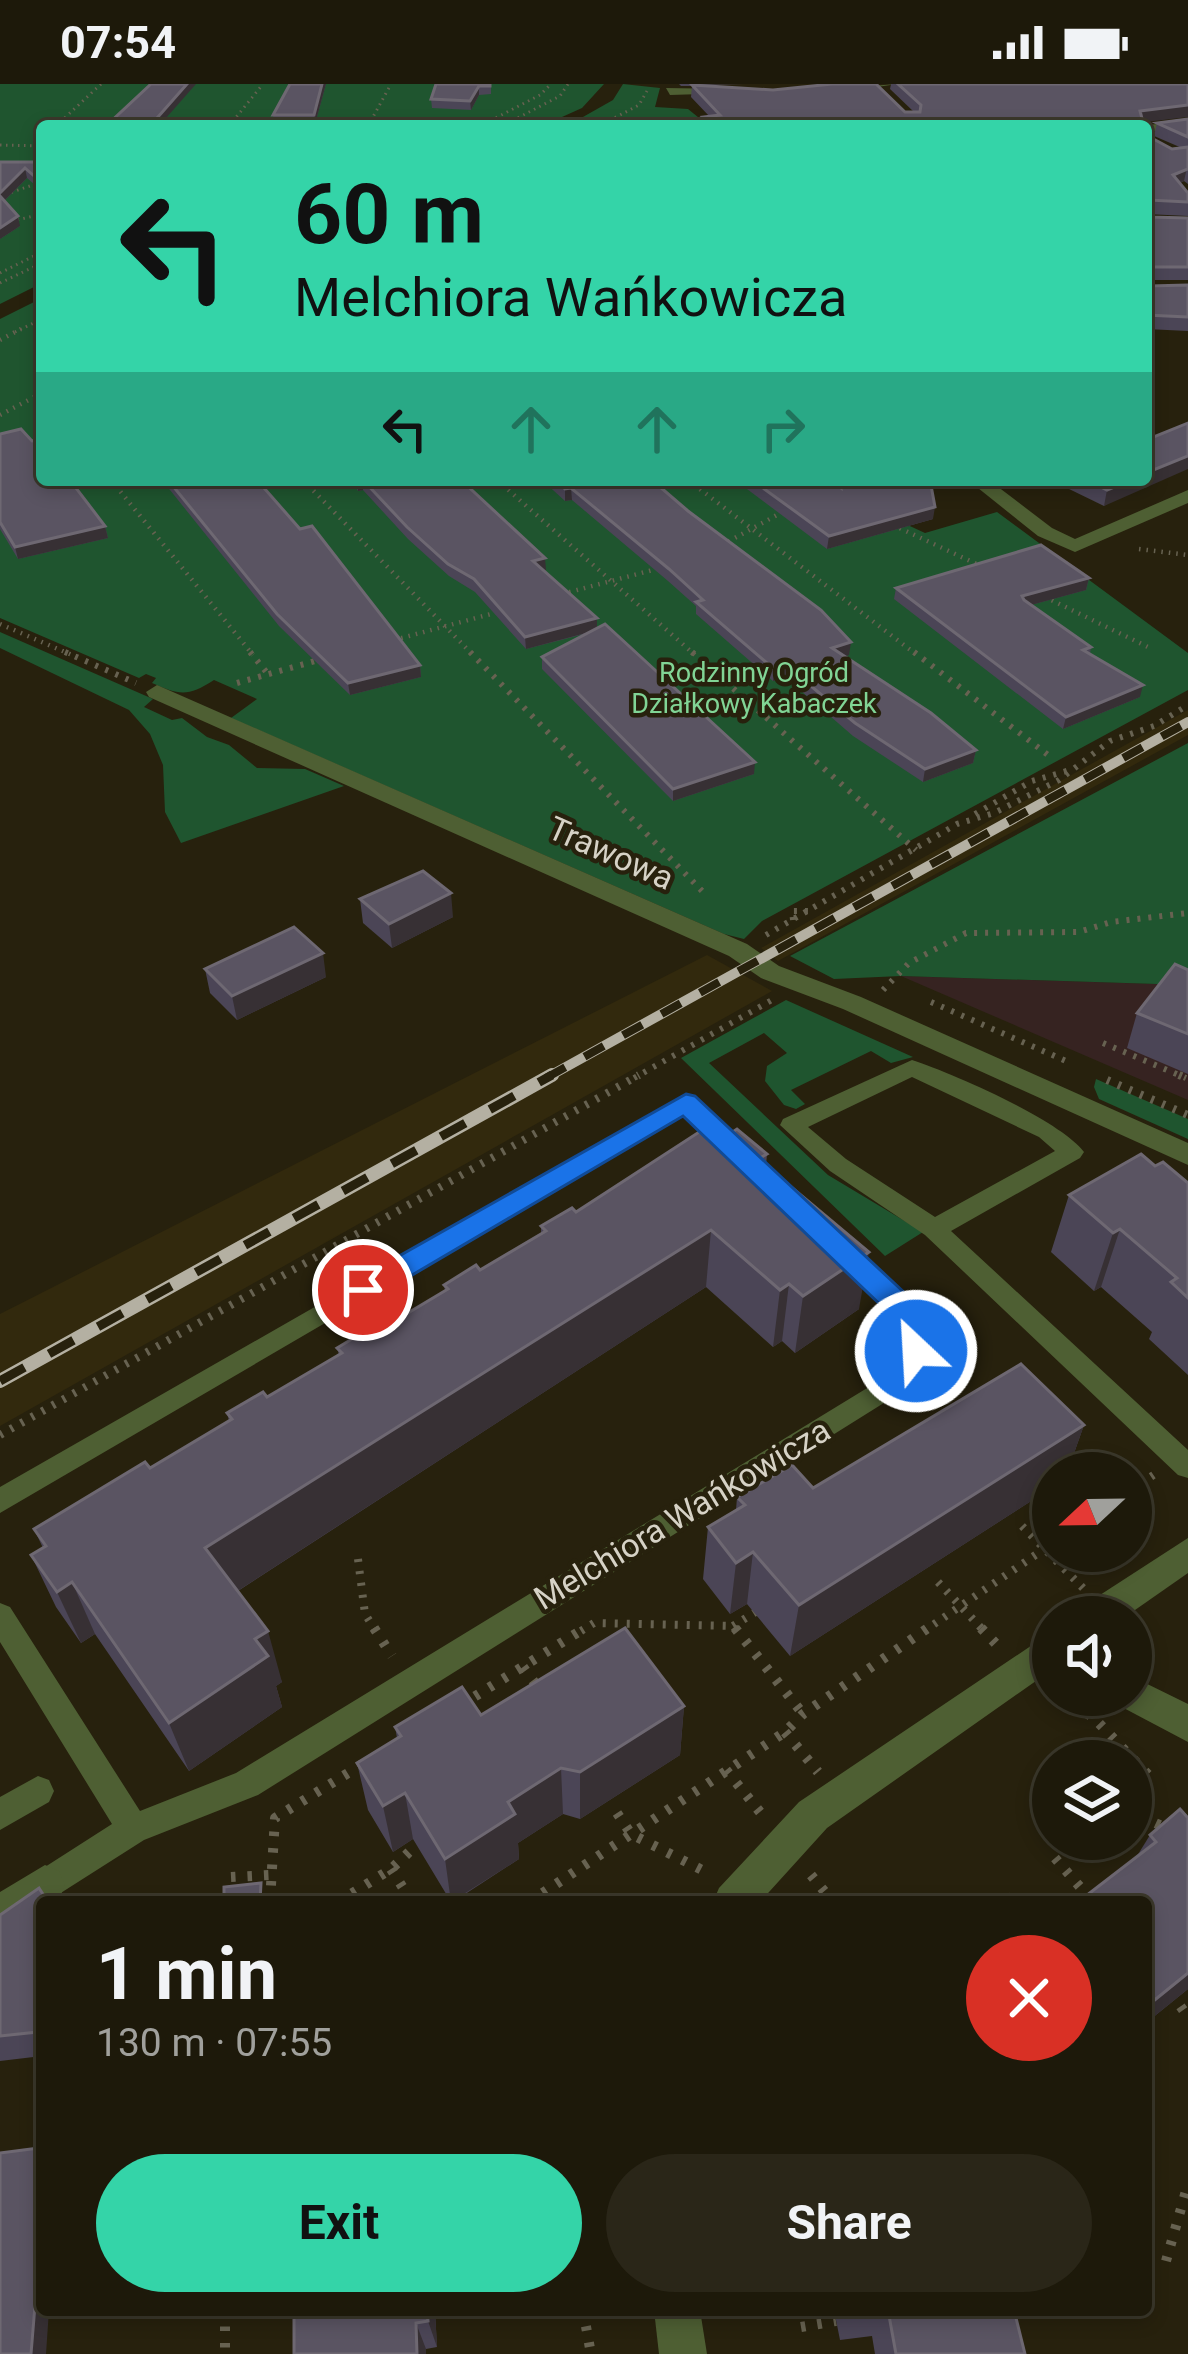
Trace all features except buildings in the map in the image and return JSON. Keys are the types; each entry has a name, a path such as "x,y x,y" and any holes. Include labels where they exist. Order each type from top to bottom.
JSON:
{"street":[{"path":"814,91 873,86 888,90"},
{"path":"670,91 753,94"},
{"path":"1152,127 1188,124"},
{"path":"985,486 1045,532 1076,546 1188,496"},
{"path":"176,711 210,690"},
{"name":"Trawowa","path":"157,692 176,711 738,950 770,972 852,1003 1188,1155"},
{"path":"1127,1596 1188,1553"},
{"path":"737,1896 784,1843 838,1796 1032,1663"},
{"path":"1152,1704 1188,1724"},
{"name":"Melchiora Wańkowicza","path":"0,1916 45,1885"},
{"path":"678,2316 683,2354"}],"lane":[{"path":"934,1229 1072,1152 1047,1131 912,1068 791,1125 838,1165 934,1229 1188,1467"},
{"path":"0,1501 686,1103 752,1165"},
{"name":"Melchiora Wańkowicza","path":"45,1885 133,1829 247,1784 886,1389 916,1351 915,1327 818,1228"},
{"path":"0,1616 133,1829"},
{"path":"0,1815 38,1791"}],"path":[{"path":"62,120 101,84"},
{"path":"235,120 263,84"},
{"path":"371,120 391,84"},
{"path":"493,120 541,95 551,84"},
{"path":"514,120 560,96 568,84"},
{"path":"610,120 639,105 648,84"},
{"path":"0,145 36,145"},
{"path":"0,196 36,184"},
{"path":"0,224 36,215"},
{"path":"0,273 36,255"},
{"path":"0,284 36,266"},
{"path":"0,340 36,322"},
{"path":"0,415 36,397"},
{"path":"116,486 268,674"},
{"path":"309,486 704,893"},
{"path":"504,486 916,850"},
{"path":"696,486 1052,758"},
{"path":"719,546 790,508"},
{"path":"894,525 1000,576"},
{"path":"548,598 670,565"},
{"path":"1043,596 1150,648"},
{"path":"378,644 506,609"},
{"path":"0,624 157,692"},
{"path":"237,682 334,656"},
{"path":"738,950 794,920 792,911 811,911 973,816 994,813 1071,770 1110,741 1154,726 1188,705"},
{"path":"852,1003 883,990 909,963 966,932 1079,932 1111,922 1188,913"},
{"path":"0,1436 770,1002"},
{"path":"1102,1042 1188,1079"},
{"path":"1103,1078 1188,1115"},
{"path":"1022,1526 1032,1533"},
{"path":"540,1896 785,1732 802,1714 1032,1557"},
{"path":"358,1558 364,1614 380,1641"},
{"path":"1069,1572 1087,1596"},
{"path":"938,1582 961,1606 1032,1647"},
{"path":"447,1714 594,1623 733,1626 764,1607"},
{"path":"733,1626 802,1714"},
{"path":"523,1667 547,1701"},
{"path":"1091,1716 1155,1782"},
{"path":"270,1896 275,1818 370,1760"},
{"path":"726,1770 784,1843"},
{"path":"1168,1812 1188,1824"},
{"path":"617,1813 631,1834 737,1896"},
{"path":"1188,1838 1154,1822 1159,1833 1188,1850"},
{"path":"348,1896 391,1870 427,1835"},
{"path":"1057,1860 1088,1896"},
{"path":"391,1870 408,1896"},
{"path":"231,1877 270,1875"},
{"path":"1157,1977 1188,2017"},
{"path":"1166,2260 1188,2184"},
{"path":"225,2354 226,2316"},
{"path":"585,2316 591,2354"},
{"path":"802,2327 836,2321"}],"shaded area":[{"path":"1188,710 1188,735 778,961 761,948"},
{"path":"707,955 772,991 0,1426 0,1314"},
{"path":"901,976 1188,985 1188,1100"}],"green space":[{"path":"0,84 604,84 582,108 555,120 36,120 36,286 0,304"},
{"path":"623,84 660,88 655,107 688,109 702,120 578,120 613,100"},
{"name":"Rodzinny Ogród Działkowy Kabaczek","path":"36,301 36,486 833,486 834,491 925,533 997,512 1188,653 1188,690 762,921 744,939 724,934 231,718 257,699 214,680 190,692 169,690 152,683 156,678 146,674 139,678 0,618 0,319"},
{"path":"0,632 153,699 144,707 172,720 182,718 207,737 229,745 257,768 305,769 344,786 181,843 165,812 163,765 150,734 129,710 0,648"},
{"path":"1188,743 1188,985 901,976 834,979 790,956"},
{"path":"786,1000 913,1057 891,1063 871,1051 791,1090 805,1104 796,1109 784,1105 765,1081 767,1066 787,1053 764,1033 709,1063 828,1175 923,1232 885,1256 681,1058"},
{"path":"1096,1079 1188,1119 1188,1139 1099,1099"}],"railway":[{"path":"546,1078 1188,722"},
{"path":"0,1381 552,1075"}],"route":[{"path":"363,1290 686,1103 900,1306 915,1327 916,1351"}]}
